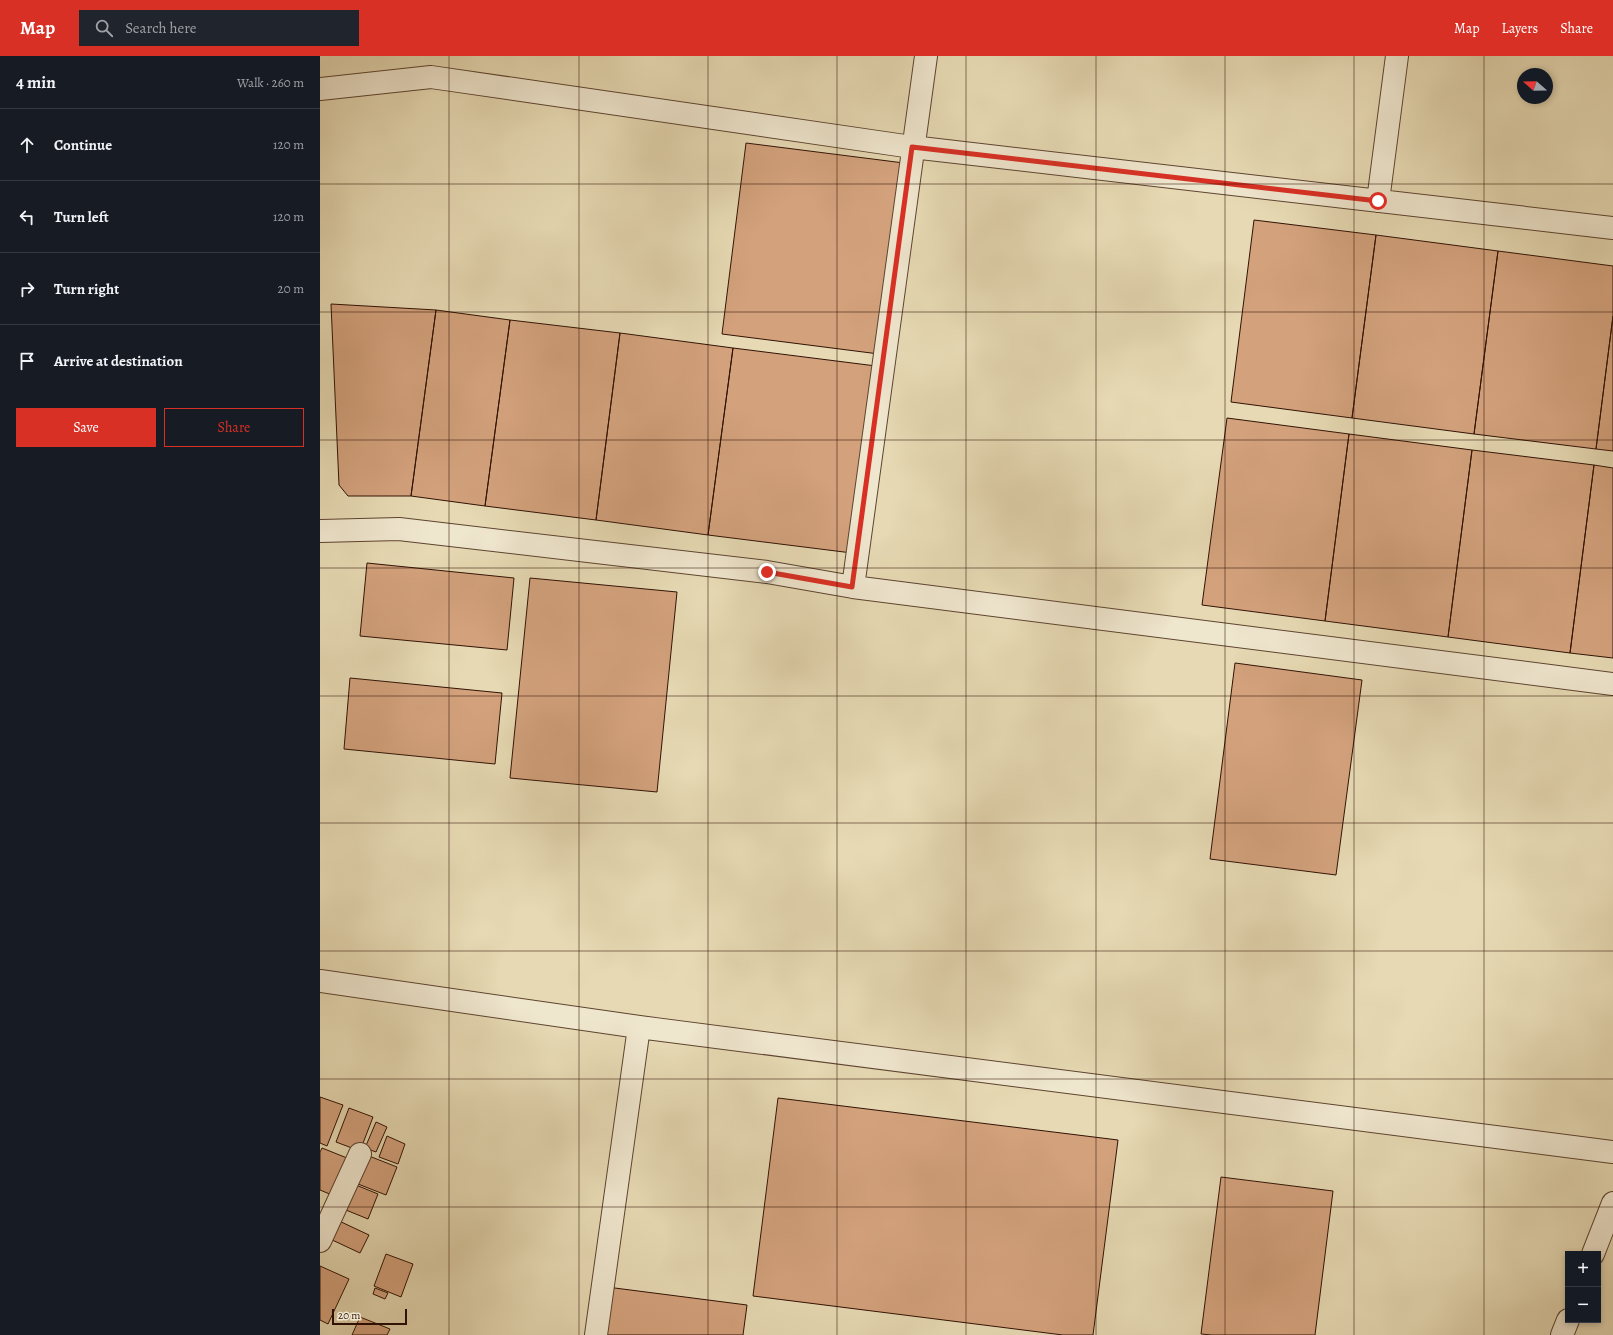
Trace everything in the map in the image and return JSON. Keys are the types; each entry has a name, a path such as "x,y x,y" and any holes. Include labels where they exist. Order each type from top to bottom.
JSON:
{"street":[{"path":"852,587 912,147 926,56"},
{"path":"1378,201 1397,56"},
{"path":"320,89 432,77 912,147 1613,228"},
{"path":"320,531 398,529 767,572 852,587 1613,684"},
{"path":"320,981 639,1027 1613,1152"},
{"path":"596,1335 639,1027"},
{"path":"320,1241 360,1154"},
{"path":"1594,1251 1613,1203"},
{"path":"1562,1335 1567,1323"}],"building":[{"path":"746,143 904,163 879,354 722,334"},
{"path":"1254,220 1376,235 1352,418 1231,402"},
{"path":"1376,235 1498,251 1474,434 1352,418"},
{"path":"1498,251 1613,266 1613,316 1596,449 1474,434"},
{"path":"331,304 436,310 411,496 348,496 339,485"},
{"path":"436,310 510,320 485,506 411,496"},
{"path":"1613,316 1613,451 1596,449"},
{"path":"510,320 620,333 596,520 485,506"},
{"path":"620,333 733,348 708,535 596,520"},
{"path":"733,348 876,366 852,553 708,535"},
{"path":"1227,418 1349,434 1325,621 1202,605"},
{"path":"1349,434 1472,450 1448,637 1325,621"},
{"path":"1472,450 1594,465 1570,653 1448,637"},
{"path":"1594,465 1613,468 1613,658 1570,653"},
{"path":"367,563 514,578 507,650 360,636"},
{"path":"530,578 677,592 657,792 510,778"},
{"path":"1235,663 1362,680 1336,875 1210,859"},
{"path":"350,678 502,693 495,764 344,749"},
{"path":"320,1097 343,1105 327,1146 320,1143"},
{"path":"778,1098 1118,1140 1093,1335 1063,1335 753,1296"},
{"path":"349,1108 373,1117 360,1151 336,1142"},
{"path":"376,1122 387,1127 376,1152 365,1148"},
{"path":"387,1136 405,1144 398,1164 379,1157"},
{"path":"322,1148 347,1158 332,1195 320,1190 320,1152"},
{"path":"369,1156 397,1167 386,1195 358,1184"},
{"path":"1221,1177 1333,1191 1315,1335 1201,1334"},
{"path":"351,1183 378,1194 368,1219 341,1208"},
{"path":"337,1220 369,1235 360,1253 328,1238"},
{"path":"386,1254 413,1264 401,1297 374,1286"},
{"path":"320,1266 349,1279 328,1324 320,1320"},
{"path":"607,1287 747,1305 743,1335 601,1335"},
{"path":"375,1288 388,1293 385,1299 373,1294"},
{"path":"360,1317 390,1329 387,1335 352,1335"}],"route":[{"path":"767,572 852,587 912,147 1378,201"}]}
